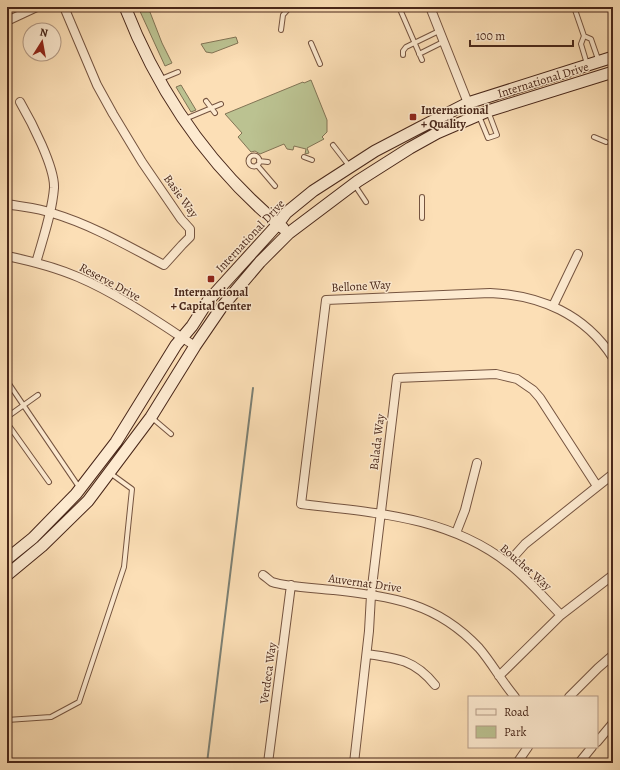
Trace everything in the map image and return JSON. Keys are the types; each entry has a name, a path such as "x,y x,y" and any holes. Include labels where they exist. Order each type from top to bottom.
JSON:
{"main road":[{"path":"125,7 143,50 183,120 219,166 256,204 290,233"},
{"name":"International Drive","path":"7,558 33,538 81,489 116,442 176,345 192,326 208,301 278,224 286,213 313,192 375,152 468,103 613,57"},
{"name":"International Drive","path":"7,575 37,551 88,501 151,417 195,346 221,308 260,262 290,233 354,183 437,133 483,113 613,72"},
{"path":"483,113 477,110 480,106 519,92 548,77"},
{"path":"384,164 403,143 468,111 470,109 468,103"}],"street":[{"path":"7,21 37,7"},
{"name":"Basie Way","path":"7,204 51,212 74,220 111,237 164,265 190,237 190,228 181,219 142,162 97,85 64,7"},
{"path":"430,7 468,103"},
{"path":"20,102 29,118 50,165 54,187 51,212 36,263"},
{"path":"553,306 578,254"},
{"name":"Reserve Drive","path":"7,256 60,270 97,286 195,346"},
{"name":"Bellone Way","path":"381,513 301,504 326,300 490,293 507,293 524,296 553,306 570,316 599,339 613,358"},
{"name":"Balada Way","path":"354,763 367,654 371,594 397,378 488,374 517,379 533,390 540,398 597,486"},
{"path":"456,533 465,510 477,462"},
{"path":"508,563 525,544 613,474"},
{"name":"Bouchet Way","path":"381,513 421,521 456,533 490,551 508,563 523,576 561,615"},
{"name":"Auvernat Drive","path":"262,575 272,582 371,594 406,602 423,608 439,616 467,636 480,649 514,696"},
{"path":"499,676 561,615 613,575"},
{"name":"Verdeca Way","path":"268,763 291,585"},
{"path":"367,654 395,658 413,665 425,674 435,685"},
{"path":"570,696 613,655"},
{"path":"598,741 613,723"},
{"path":"517,763 527,748"},
{"path":"579,763 591,748"}],"lane":[{"path":"281,30 283,15 290,7"},
{"path":"399,7 422,60"},
{"path":"574,7 584,36 581,44 587,65"},
{"path":"403,55 403,51 406,47 439,31"},
{"path":"584,36 591,39 599,62"},
{"path":"419,54 443,42"},
{"path":"311,43 320,64"},
{"path":"159,80 178,72"},
{"path":"206,101 215,113"},
{"path":"183,120 221,104"},
{"path":"483,113 497,136 488,138 483,113"},
{"path":"594,137 606,142"},
{"path":"334,145 350,168"},
{"path":"304,157 312,160"},
{"path":"268,162 258,163 275,186"},
{"path":"354,183 366,202"},
{"path":"422,197 422,218"},
{"path":"7,381 81,489"},
{"path":"7,388 12,389"},
{"path":"7,417 38,395"},
{"path":"151,417 171,434"},
{"path":"7,423 49,482"},
{"path":"7,720 51,717 79,702 124,567 132,489 110,472"}],"green space":[{"path":"138,7 148,7 162,43 172,63 165,66"},
{"path":"236,37 238,43 212,53 206,52 201,44"},
{"path":"311,80 327,120 327,132 322,137 324,139 307,148 309,153 305,154 306,149 294,146 293,150 287,149 284,144 260,154 255,151 251,152 238,137 242,133 225,114"},
{"path":"181,85 196,110 191,112 176,87"}],"waterway":[{"path":"207,763 253,388"}],"place":[{"name":"International + Quality","path":"413,117"},
{"name":"Internantional + Capital Center","path":"211,279"}]}
